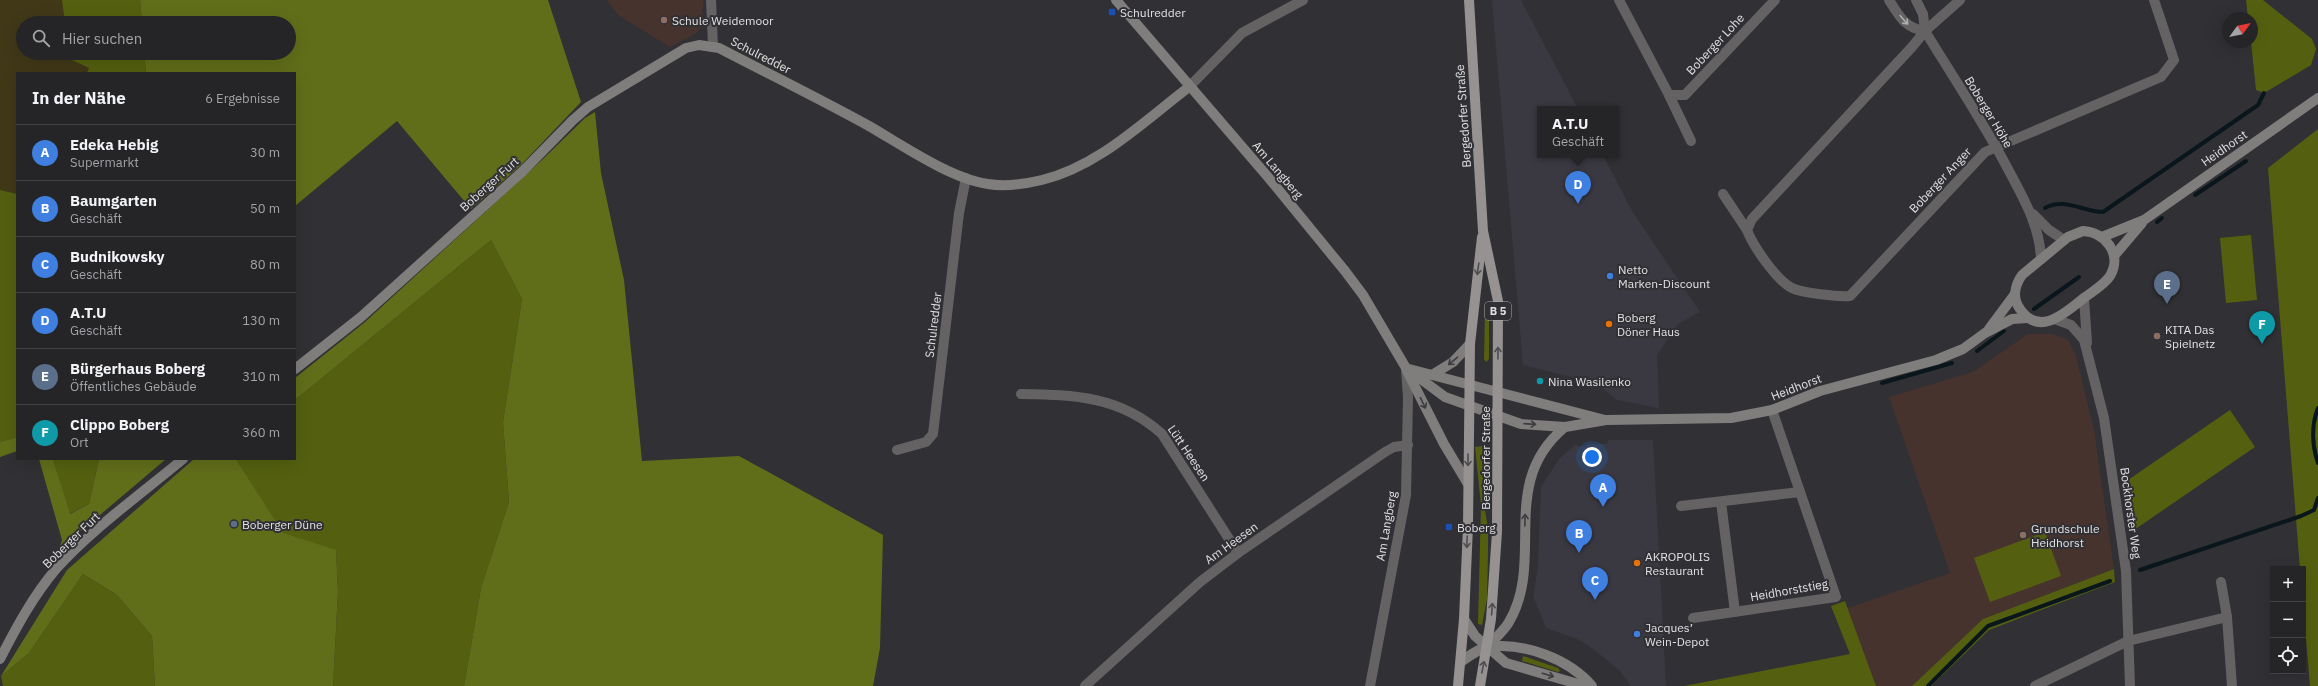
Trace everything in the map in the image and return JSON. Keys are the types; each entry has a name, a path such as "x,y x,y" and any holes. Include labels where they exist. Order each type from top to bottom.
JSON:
{"main road":[{"name":"Bergedorfer Straße","path":"1468,0 1483,231 1498,301 1497,532 1491,619 1480,686"},
{"name":"Bergedorfer Straße","path":"1458,686 1464,619 1470,344 1483,231"}],"street":[{"path":"711,0 713,46"},
{"name":"Am Langberg","path":"1116,0 1345,271 1363,295 1406,368 1445,398 1469,405"},
{"path":"1189,87 1242,33 1303,0"},
{"path":"1619,0 1691,140"},
{"name":"Boberger Lohe","path":"1669,95 1685,95 1775,0"},
{"path":"1889,0 1903,22 1913,29 1925,31"},
{"name":"Boberger Höhe","path":"1916,0 1923,14 1925,31 1996,146 2028,208 2039,243 2041,259"},
{"path":"1746,230 1752,219 1912,47 1925,31 1960,0"},
{"name":"Boberger Anger","path":"1723,194 1746,230 1750,240 1781,280 1792,288 1841,297 1850,296 1984,152 2162,77 2174,60 2154,0"},
{"name":"Boberger Furt","path":"296,367 361,317 523,171 573,120 588,107 686,48 699,45 713,46"},
{"name":"Schulredder","path":"713,46 966,178 988,184 1015,184 1043,179 1072,169 1100,154 1189,87"},
{"name":"Heidhorst","path":"1985,334 2015,294 2022,275 2064,240 2075,233 2082,231 2091,232 2102,237 2144,220 2318,98"},
{"name":"Schulredder","path":"897,450 926,442 933,434 960,213 966,178"},
{"name":"Boberger Höhe","path":"2028,208 2042,225 2064,240"},
{"name":"Heidhorst","path":"1469,405 1521,424 1565,427 1606,420 1731,418 1772,410 1820,391 1936,360 1963,349 1985,334 2016,318 2028,318 2042,322 2057,320 2109,276 2113,269 2114,256 2144,220"},
{"path":"2102,237 2110,245 2114,256"},
{"path":"2015,294 2018,307 2028,318"},
{"name":"Bockhorster Weg","path":"2084,298 2087,347 2104,418 2126,572 2130,686"},
{"name":"Bockhorster Weg","path":"2057,320 2066,322 2076,329 2087,347"},
{"path":"1432,375 1453,362 1470,344"},
{"path":"1406,368 1498,392"},
{"path":"1406,368 1444,444 1468,484"},
{"name":"Am Langberg","path":"1370,686 1406,495 1408,397 1406,368"},
{"name":"Heidhorst","path":"1498,392 1582,412 1606,420"},
{"name":"Lütt Heesen","path":"1021,394 1048,395 1111,403 1145,418 1162,434 1238,553"},
{"name":"Heidhorststieg","path":"1693,618 1836,597 1772,410"},
{"path":"1461,662 1487,647 1509,623 1521,588 1525,559 1526,498 1530,480 1548,444 1565,427"},
{"name":"Am Heesen","path":"1085,686 1200,582 1238,553 1385,452 1394,447 1408,445"},
{"name":"Boberger Furt","path":"0,659 34,597 56,569 79,546 181,460"},
{"path":"1681,506 1800,492"},
{"name":"Heidhorststieg","path":"1721,502 1735,612"},
{"path":"2221,582 2227,617 2232,686"},
{"path":"2035,686 2128,641 2227,617"},
{"path":"1464,619 1475,636 1506,663 1585,686"},
{"path":"1487,647 1508,647 1540,654 1572,668 1592,686"}],"shaded area":[{"name":"Schule Weidemoor","path":"607,0 703,0 702,26 695,34 670,47 618,15"},
{"path":"1492,0 1521,0 1576,106 1537,106 1537,158 1605,158 1632,211 1700,312 1678,324 1657,355 1659,408 1617,400 1596,383 1523,365"},
{"name":"Grundschule Heidhorst","path":"2028,334 2053,334 2068,340 2076,356 2094,430 2114,569 1983,619 1912,686 1876,686 1848,608 1950,573 1889,397 1973,372"},
{"path":"1609,440 1653,440 1666,686 1631,686 1619,670 1592,648 1577,639 1546,628 1533,596 1538,568 1541,487 1559,459 1576,444 1579,447 1589,444 1607,444"}],"green space":[{"path":"0,0 140,0 141,16 16,16 16,60 145,60 146,72 16,72 16,437 0,442"},
{"path":"140,0 548,0 581,102 521,165 471,209 397,121 296,205 296,72 146,72 145,60 296,60 296,16 141,16"},
{"path":"2246,0 2263,0 2312,39 2316,49 2311,65 2264,93 2256,90 2252,48 2258,48 2258,12 2247,12"},
{"path":"595,112 601,173 624,280 642,461 739,456 883,535 880,648 873,686 464,686 481,588 509,502 503,422 522,299 491,240 296,399 296,377 365,322 543,159 585,118"},
{"path":"2318,129 2318,686 2310,686 2306,639 2306,566 2300,566 2268,168"},
{"path":"2251,235 2257,300 2226,303 2220,238"},
{"path":"491,240 522,299 503,422 509,502 481,588 464,686 333,686 338,591 336,551 283,534 237,460 296,460 296,399"},
{"path":"1487,306 1489,312 1489,359 1486,362 1484,359 1485,310"},
{"path":"2230,410 2255,447 2134,530 2128,480"},
{"path":"16,437 16,451 0,457 0,442"},
{"path":"1483,446 1483,499 1488,528 1488,552 1487,599 1482,625 1478,624 1481,505 1475,447"},
{"path":"39,460 53,460 70,514 89,504 99,460 165,460 68,542 56,560 62,540"},
{"path":"53,460 99,460 89,504 69,514"},
{"path":"193,460 237,460 283,533 336,550 338,591 333,686 155,686 152,636 117,595 83,574 29,653 1,676 67,570"},
{"path":"2045,532 2061,576 1990,602 1974,558"},
{"path":"2114,569 2115,582 1989,630 1931,686 1912,686 1983,619"},
{"path":"83,574 117,595 152,636 155,686 3,686 1,676 29,653"},
{"path":"1845,601 1876,686 1684,686 1850,654 1831,606"},
{"path":"1523,656 1558,668 1560,671 1558,672 1522,661"}],"sand":[{"path":"0,0 62,0 64,16 16,16 16,60 72,60 89,68 87,72 16,72 16,194 0,190"}],"waterway":[{"path":"2045,208 2052,205 2067,204 2103,212 2258,105 2264,93"},
{"path":"2195,195 2246,161"},
{"path":"2157,222 2162,218"},
{"path":"2034,309 2079,277"},
{"path":"1977,351 2004,331"},
{"path":"1882,383 1952,363"},
{"path":"2318,408 2313,428 2314,450 2318,463"},
{"path":"2140,570 2301,516 2314,510 2318,498"},
{"path":"1928,686 1988,626 2110,581"}],"place":[{"name":"Schulredder","path":"1112,12"},
{"name":"Schule Weidemoor","path":"664,20"},
{"name":"A.T.U","path":"1578,204"},
{"name":"Netto Marken-Discount","path":"1610,276"},
{"name":"Bürgerhaus Boberg","path":"2167,304"},
{"name":"Boberg Döner Haus","path":"1609,324"},
{"name":"KITA Das Spielnetz","path":"2157,336"},
{"name":"Clippo Boberg","path":"2262,344"},
{"name":"Nina Wasilenko","path":"1540,381"},
{"name":"Edeka Hebig","path":"1603,507"},
{"name":"Boberger Düne","path":"234,524"},
{"name":"Boberg","path":"1449,527"},
{"name":"Grundschule Heidhorst","path":"2023,535"},
{"name":"Baumgarten","path":"1579,553"},
{"name":"AKROPOLIS Restaurant","path":"1637,563"},
{"name":"Budnikowsky","path":"1595,600"},
{"name":"Jacques’ Wein-Depot","path":"1637,634"}]}
